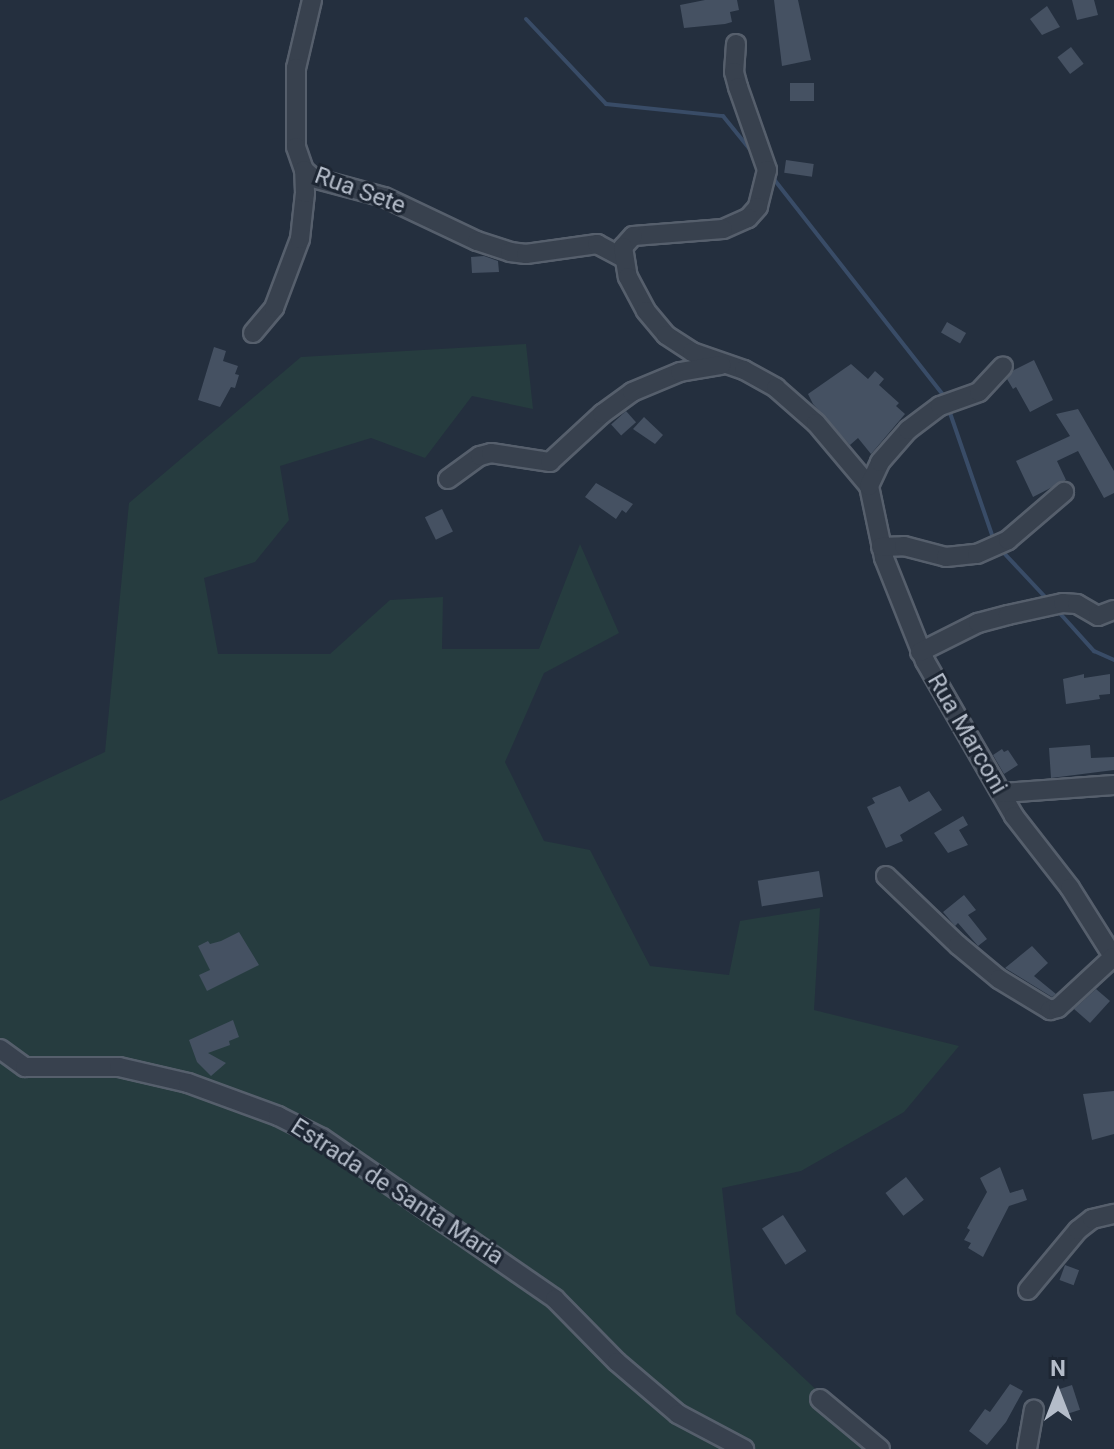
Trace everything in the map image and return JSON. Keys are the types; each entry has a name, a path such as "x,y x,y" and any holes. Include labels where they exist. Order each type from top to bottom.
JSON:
{"street":[{"name":"Rua Sete","path":"312,0 296,68 296,147 304,170 313,178 384,197 477,241 510,252 526,254 597,244 623,258"},
{"path":"736,44 734,72 767,170 758,207 748,218 723,229 633,236 623,247 623,258 628,277 646,311 666,335 692,352 763,380 792,400 869,486 880,462 908,430 940,406 979,392 1003,366"},
{"path":"253,333 274,308 300,239 304,170"},
{"path":"448,479 480,456 491,453 550,462 602,414 632,392 680,372 724,364"},
{"name":"Rua Marconi","path":"869,486 881,547 920,652 1014,816 1070,888 1114,957"},
{"path":"881,547 904,546 946,557 977,554 1008,540 1064,492"},
{"path":"920,652 995,617 1063,603 1077,604 1098,616 1114,610"},
{"path":"1003,793 1114,785"},
{"path":"886,876 924,915 989,970 1050,1010 1058,1008 1114,957"},
{"name":"Estrada de Santa Maria","path":"0,1049 25,1067 119,1067 188,1083 278,1116 322,1138 555,1299 617,1362 678,1414 744,1449"},
{"path":"1028,1290 1078,1230 1092,1219 1114,1214"},
{"path":"820,1399 880,1449"},
{"path":"1027,1449 1034,1426 1034,1410"}],"green space":[{"path":"526,344 533,409 472,396 425,458 371,438 280,466 289,520 255,562 204,578 218,654 330,654 390,600 443,597 442,649 539,649 580,544 619,633 544,673 505,762 544,841 590,850 650,966 729,975 740,921 820,908 814,1010 959,1046 904,1112 801,1171 722,1188 736,1314 879,1449 0,1449 0,801 105,752 129,503 301,357"}],"building":[{"path":"705,0 737,0 739,10 730,12 732,22 684,28 680,5"},
{"path":"774,0 798,0 811,60 782,66"},
{"path":"1072,0 1094,0 1098,15 1077,20"},
{"path":"1047,6 1060,27 1042,35 1030,19"},
{"path":"1071,47 1084,64 1070,74 1057,57"},
{"path":"790,83 814,83 814,101 790,101"},
{"path":"786,160 814,164 812,177 784,173"},
{"path":"484,256 498,261 499,272 472,273 471,257"},
{"path":"947,322 966,333 960,343 941,332"},
{"path":"214,347 226,351 223,361 238,366 235,374 239,375 235,388 231,387 220,407 198,400"},
{"path":"1034,360 1053,400 1030,412 1016,387 1013,389 1007,379 1014,370"},
{"path":"851,364 868,379 875,371 884,379 879,385 899,403 896,406 905,414 871,454 858,438 850,445 813,404 808,394"},
{"path":"1078,409 1114,471 1114,493 1104,498 1078,451 1057,461 1066,480 1033,497 1016,461 1070,436 1056,414"},
{"path":"626,411 636,422 621,436 611,424"},
{"path":"644,417 663,435 655,444 633,429"},
{"path":"596,483 633,504 626,513 622,510 616,519 585,497"},
{"path":"442,509 453,531 436,540 425,517"},
{"path":"1084,674 1084,678 1110,674 1110,694 1099,695 1100,699 1066,704 1063,679"},
{"path":"1090,745 1091,758 1114,757 1114,770 1051,778 1049,748"},
{"path":"1002,749 1004,752 1008,750 1018,765 1004,774 993,755"},
{"path":"900,786 909,802 929,791 942,810 900,835 903,841 886,848 867,807 875,803 872,798"},
{"path":"963,816 968,825 959,830 968,845 948,853 934,833"},
{"path":"819,871 823,897 762,906 758,881"},
{"path":"964,895 976,910 968,915 987,939 978,946 958,923 955,926 943,912"},
{"path":"239,932 259,965 207,991 199,975 210,970 198,946 208,941 210,944 221,941"},
{"path":"1032,946 1048,963 1034,976 1056,994 1052,997 1005,968"},
{"path":"1096,989 1110,1001 1090,1023 1074,1009"},
{"path":"233,1020 239,1037 229,1041 230,1045 208,1053 226,1063 211,1076 197,1062 189,1040"},
{"path":"1114,1091 1114,1134 1092,1140 1083,1094"},
{"path":"1000,1167 1010,1193 1023,1189 1027,1200 1009,1206 983,1257 968,1248 971,1243 964,1240 970,1230 967,1228 987,1192 980,1178"},
{"path":"906,1177 924,1200 903,1216 886,1193"},
{"path":"783,1215 806,1251 785,1265 762,1229"},
{"path":"1065,1265 1079,1270 1074,1285 1060,1280"},
{"path":"1010,1384 1023,1391 1006,1422 987,1445 969,1431 985,1409 990,1412"},
{"path":"1072,1385 1080,1410 1064,1415 1056,1390"}],"waterway":[{"path":"526,19 606,104 723,116 752,152"},
{"path":"773,178 945,397"},
{"path":"949,410 994,541"},
{"path":"1002,551 1048,600"},
{"path":"1056,609 1094,651 1114,660"}]}
